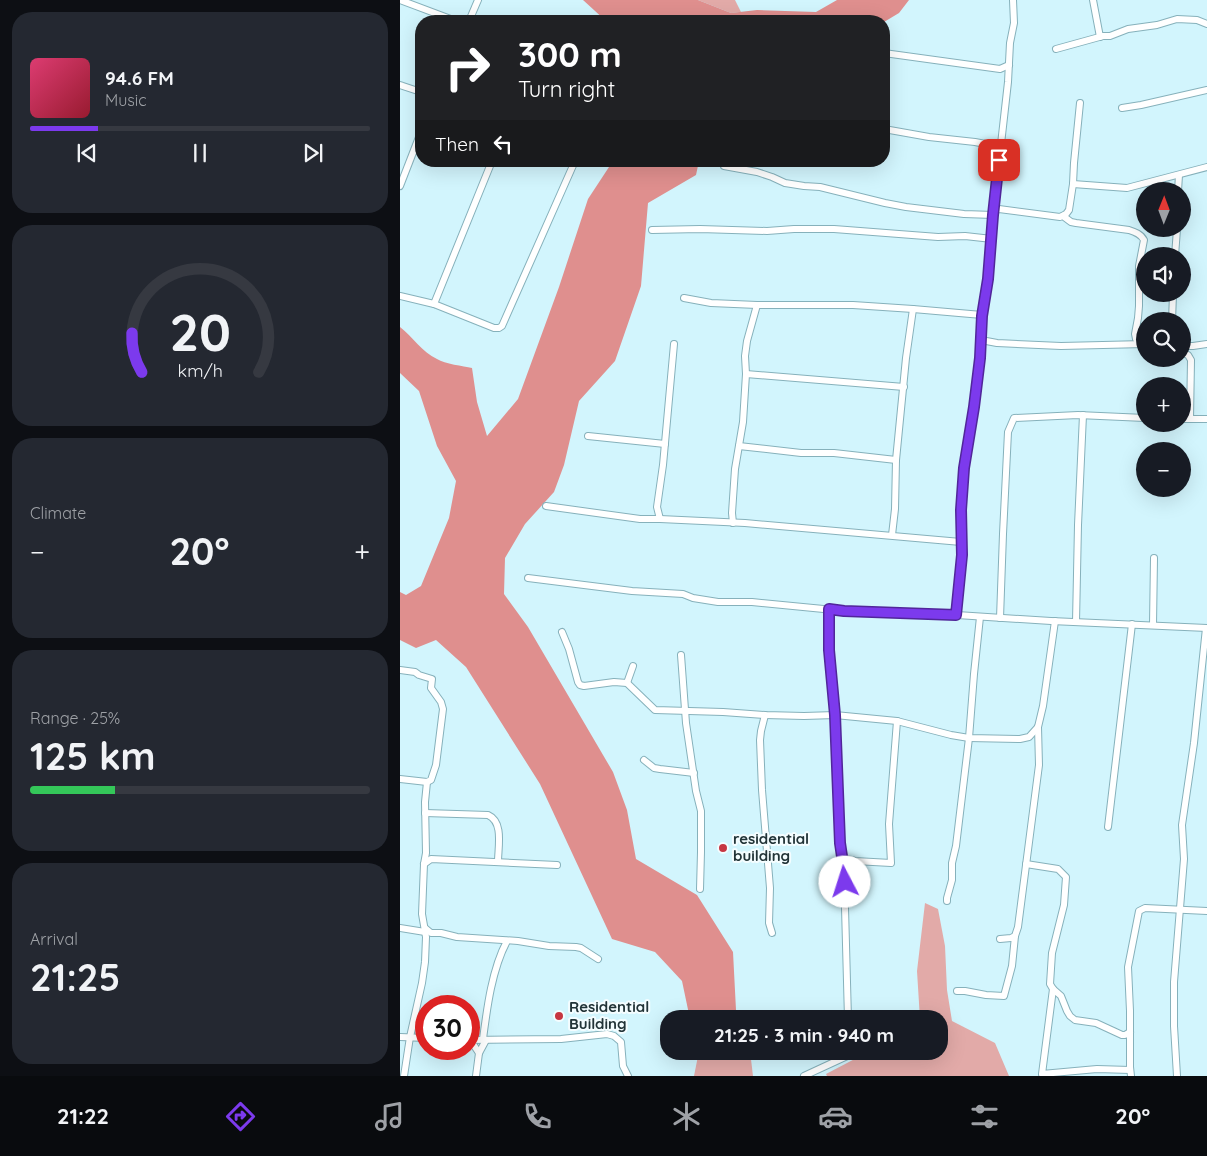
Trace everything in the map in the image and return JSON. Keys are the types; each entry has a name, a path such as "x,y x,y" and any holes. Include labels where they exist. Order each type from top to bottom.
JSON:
{"street":[{"path":"400,0 440,15"},
{"path":"472,15 478,0"},
{"path":"956,615 961,561 961,510 964,468 974,407 982,316 988,279 1010,43 1014,23 1013,0"},
{"path":"1092,0 1100,37"},
{"path":"1056,49 1110,36 1128,29 1157,25 1177,19 1197,20 1207,24"},
{"path":"890,54 1000,69 1008,75"},
{"path":"1000,69 1009,65"},
{"path":"400,85 415,90"},
{"path":"1122,108 1207,90"},
{"path":"1063,216 1069,210 1073,184 1080,102"},
{"path":"890,130 1000,147"},
{"path":"400,186 415,147"},
{"path":"434,304 490,167"},
{"path":"400,296 434,304 494,328 502,326 572,167"},
{"path":"730,167 757,172 785,183 820,186 894,204 964,214 995,210 1063,216 1071,222 1135,232 1143,238 1139,266 1138,312"},
{"path":"1073,184 1127,188 1207,167"},
{"path":"1179,175 1179,182"},
{"path":"652,230 767,231 834,229 992,239"},
{"path":"684,298 711,303 852,306 913,309 982,316"},
{"path":"733,523 735,469 743,422 746,374 745,356 757,305"},
{"path":"892,536 895,509 896,460 913,309"},
{"path":"980,340 997,343 1061,346 1136,344"},
{"path":"660,519 657,507 674,344"},
{"path":"1191,346 1207,344"},
{"path":"746,374 904,387"},
{"path":"1076,622 1083,415"},
{"path":"1000,618 1008,432 1014,418 1083,415 1136,418"},
{"path":"1191,419 1207,418"},
{"path":"588,436 665,444"},
{"path":"739,446 896,460"},
{"path":"546,506 640,519 733,523 961,542"},
{"path":"1153,625 1154,558"},
{"path":"528,578 632,592 683,594 693,598 718,602 752,602 844,611 1207,628 1194,743 1182,825 1184,859 1174,982 1176,1076"},
{"path":"829,609 829,650 835,715 840,843 844,870 848,1010"},
{"path":"947,902 952,880 952,863 956,846 969,738 980,617"},
{"path":"957,992 964,991 1004,996 1012,966 1039,765 1038,727 1043,706 1055,621"},
{"path":"1108,827 1132,624"},
{"path":"562,632 580,685 614,682 627,683 655,710 765,715 835,715 897,722 969,738 1020,739 1029,737 1038,727"},
{"path":"681,655 686,722 700,811 700,889"},
{"path":"627,683 633,666"},
{"path":"400,670 415,672 432,679 431,688 443,705 436,765 431,780 427,782 400,780"},
{"path":"765,715 761,731 762,790 770,888 769,923 772,933"},
{"path":"843,858 855,861 891,863 889,824 897,722"},
{"path":"644,760 654,768 694,773"},
{"path":"404,1076 410,1037 422,984 427,932 423,924 422,914 426,854 425,813 427,782"},
{"path":"425,813 488,815 493,818 499,827 498,862"},
{"path":"426,854 431,859"},
{"path":"424,864 431,859 557,865"},
{"path":"1026,864 1058,869 1066,877 1064,904 1052,952 1050,984 1052,989 1042,1075 1098,1069 1131,1073 1128,967 1139,911 1145,908 1207,911"},
{"path":"400,928 457,937 576,947 581,948 598,959"},
{"path":"1000,939 1015,936"},
{"path":"498,940 503,948"},
{"path":"480,1050 484,1040 486,1015 499,959 507,941"},
{"path":"1052,989 1061,996 1067,1011 1075,1020 1096,1022 1122,1035 1130,1032"},
{"path":"480,1040 561,1039 607,1034 614,1036 621,1042 623,1066 628,1076"},
{"path":"400,1037 415,1037"},
{"path":"476,1076 478,1060"},
{"path":"804,1076 839,1060"}],"shaded area":[{"path":"583,0 698,0 731,13 757,10 816,12 837,0 909,0 899,13 890,18 890,15 599,15"},
{"path":"698,0 735,0 741,12 731,13"},
{"path":"609,167 698,167 696,175 648,203 641,286 615,361 579,401 564,465 554,492 525,524 505,558 504,594 528,627 613,772 627,810 636,859 697,895 733,952 736,1010 688,1010 682,981 655,952 612,939 540,784 466,667 436,640 416,648 400,640 400,592 406,595 421,586 449,518 456,481 437,446 419,391 400,373 400,327 422,348 440,361 472,368 477,402 487,436 518,399 559,287 588,199"},
{"path":"925,903 938,909 945,946 947,990 952,1021 995,1043 1009,1076 827,1076 826,1074 853,1060 948,1060 948,1010 919,1010 917,971"},
{"path":"697,1060 751,1060 753,1076 694,1076"}],"place":[{"name":"residential building","path":"723,848"},
{"name":"Residential Building","path":"559,1016"}],"route":[{"path":"845,882 840,843 835,715 829,650 829,609 956,615 962,555 961,510 964,468 980,358 982,316 988,279 999,160"}]}
